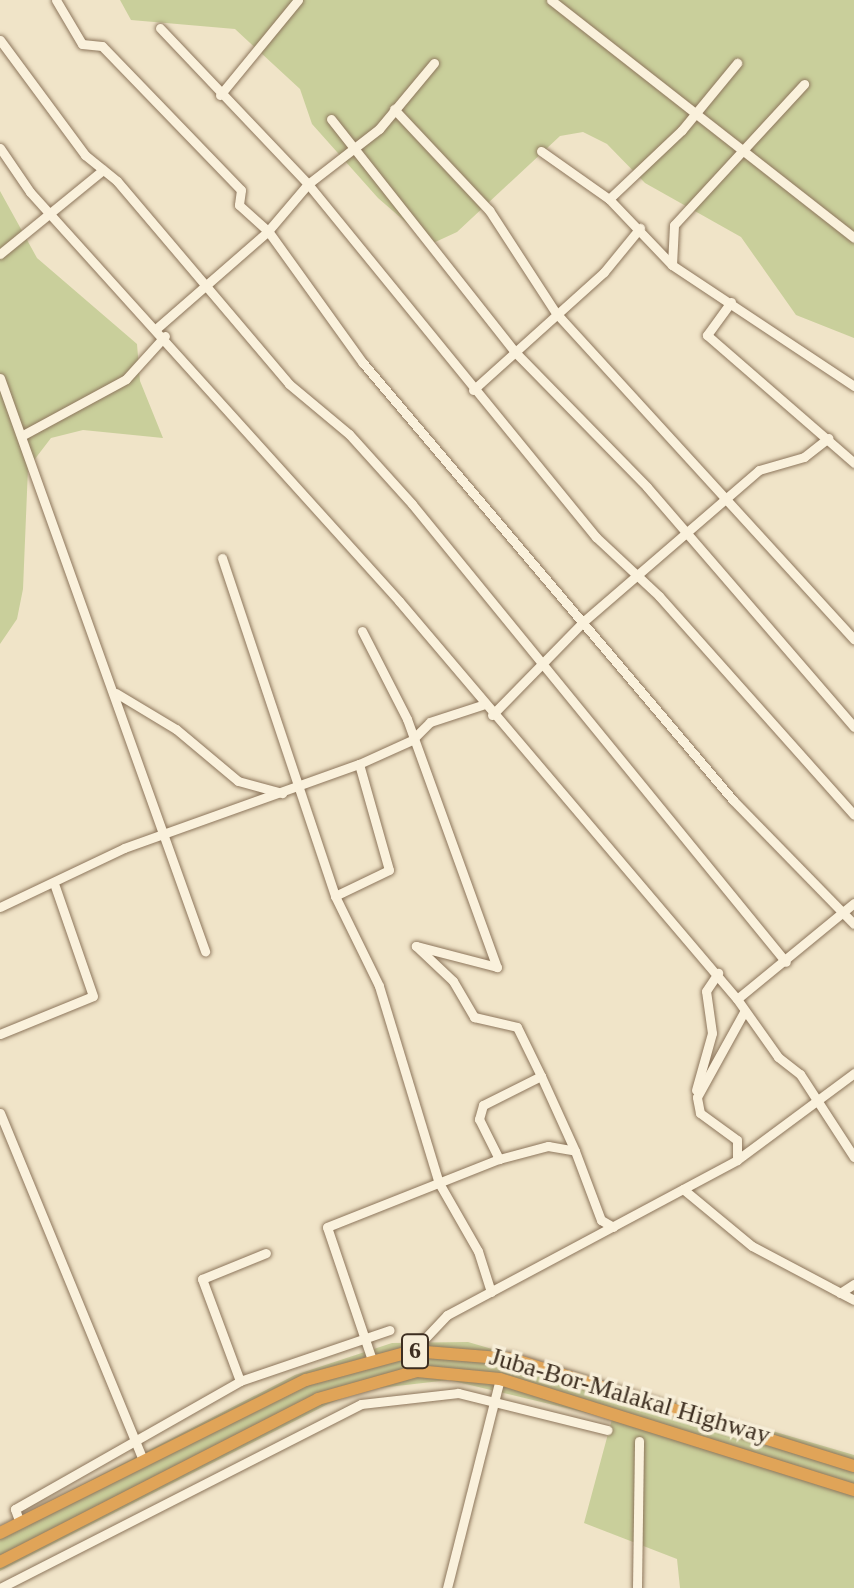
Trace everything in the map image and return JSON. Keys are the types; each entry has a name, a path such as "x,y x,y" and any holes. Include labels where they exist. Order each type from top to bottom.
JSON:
{"highway":[{"name":"Juba-Bor-Malakal Highway","path":"0,1533 306,1380 371,1357 413,1351 512,1359 854,1466"},
{"name":"Juba-Bor-Malakal Highway","path":"0,1562 348,1386 417,1371 500,1379 854,1490"}],"street":[{"path":"56,0 82,44 102,46 234,182 239,205 268,231 363,363 733,800 854,924"},
{"path":"220,95 298,0"},
{"path":"551,0 693,118 744,153 854,238"},
{"path":"160,28 220,95 308,184 596,537 640,579 854,815"},
{"path":"0,40 103,170 209,285 281,375 402,492 547,666 662,819 743,902 786,962"},
{"path":"23,435 126,379 161,332 268,231 308,184 346,159 434,63"},
{"path":"609,199 693,118 737,63"},
{"path":"672,265 674,225 744,153 804,84"},
{"path":"394,109 489,210 556,313 727,496 854,639"},
{"path":"331,119 516,353 689,535 801,674 854,727"},
{"path":"0,148 47,212 161,332 718,973 744,1012 819,1101 854,1157"},
{"path":"541,151 609,199 640,228 672,265 854,386"},
{"path":"0,254 47,212 103,170"},
{"path":"473,390 556,313 640,228"},
{"path":"731,302 707,335 854,463"},
{"path":"0,378 23,435 66,575 116,693 163,838 205,951"},
{"path":"492,715 547,666 584,621 640,579 727,496 759,470 804,457 828,438"},
{"path":"222,558 335,896 379,986 439,1183 478,1251 491,1292"},
{"path":"362,631 412,740 497,967 416,946 453,981 474,1017 517,1027 575,1151 601,1220 613,1227"},
{"path":"116,693 176,729 238,781 282,793"},
{"path":"0,907 55,886 124,848 163,838 359,764 412,740 430,722 482,705"},
{"path":"335,896 389,870 359,764"},
{"path":"0,1034 93,996 55,886"},
{"path":"737,999 845,914 854,903"},
{"path":"718,973 706,991 712,1033 697,1097 700,1113 737,1140 737,1160"},
{"path":"697,1097 744,1012"},
{"path":"413,1351 447,1315 737,1160 854,1073"},
{"path":"499,1159 479,1119 483,1105 541,1076"},
{"path":"0,1113 143,1460"},
{"path":"371,1357 327,1227 499,1159 548,1146 575,1151"},
{"path":"683,1189 752,1246 854,1300"},
{"path":"240,1381 202,1279 266,1253"},
{"path":"840,1293 854,1284"},
{"path":"20,1523 15,1509 240,1381 390,1330"},
{"path":"447,1588 500,1379"},
{"path":"0,1588 361,1404 458,1393 608,1430"},
{"path":"637,1588 639,1441"}],"green space":[{"path":"120,0 854,0 854,338 796,315 741,237 645,183 607,144 583,132 560,136 457,232 431,244 378,198 312,124 300,89 235,29 131,20"},
{"path":"0,191 37,258 137,344 140,381 163,438 83,430 51,438 28,468 23,589 17,619 0,644"},
{"path":"468,1342 854,1455 854,1588 680,1588 677,1559 584,1523 612,1419 449,1380 362,1390 328,1404 0,1571 0,1527 295,1375 392,1343"}]}
